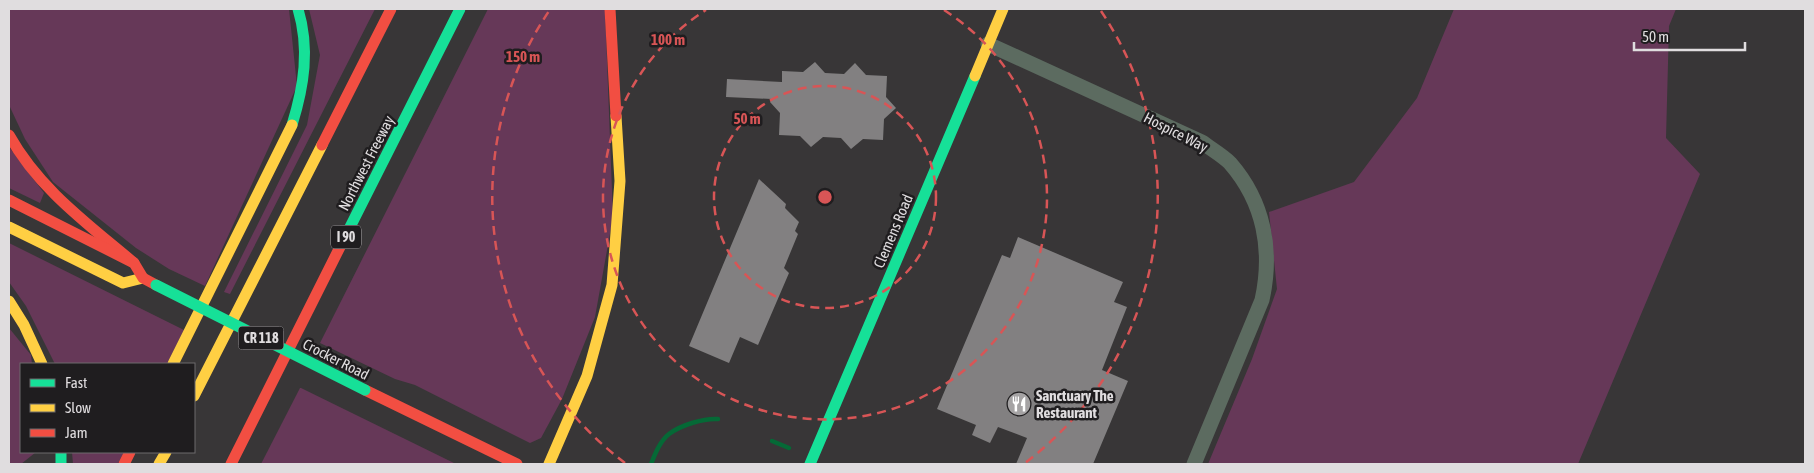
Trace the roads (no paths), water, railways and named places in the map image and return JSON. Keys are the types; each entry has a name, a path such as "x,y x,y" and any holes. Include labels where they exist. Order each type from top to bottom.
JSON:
{"main road":[{"path":"174,363 290,131 303,93 307,58 298,9"},
{"path":"195,394 390,9"},
{"name":"Northwest Freeway","path":"231,464 460,9"},
{"path":"549,464 587,376 612,285 620,181 610,9"},
{"name":"Clemens Road","path":"810,464 1003,9"},
{"path":"9,135 28,167 57,196 134,262 142,278 123,283 9,227"},
{"path":"9,200 134,262"},
{"name":"Crocker Road","path":"142,278 517,464"},
{"path":"9,301 24,325 42,363"},
{"path":"159,464 165,453"}],"street":[{"name":"Hospice Way","path":"988,44 1202,142 1229,162 1250,190 1262,220 1268,248 1267,275 1262,300 1194,464"}],"waterway":[{"path":"651,464 660,444 669,434 693,423 718,419"},
{"path":"772,441 789,448"}],"place":[{"name":"Sanctuary The Restaurant","path":"1019,404"}]}
